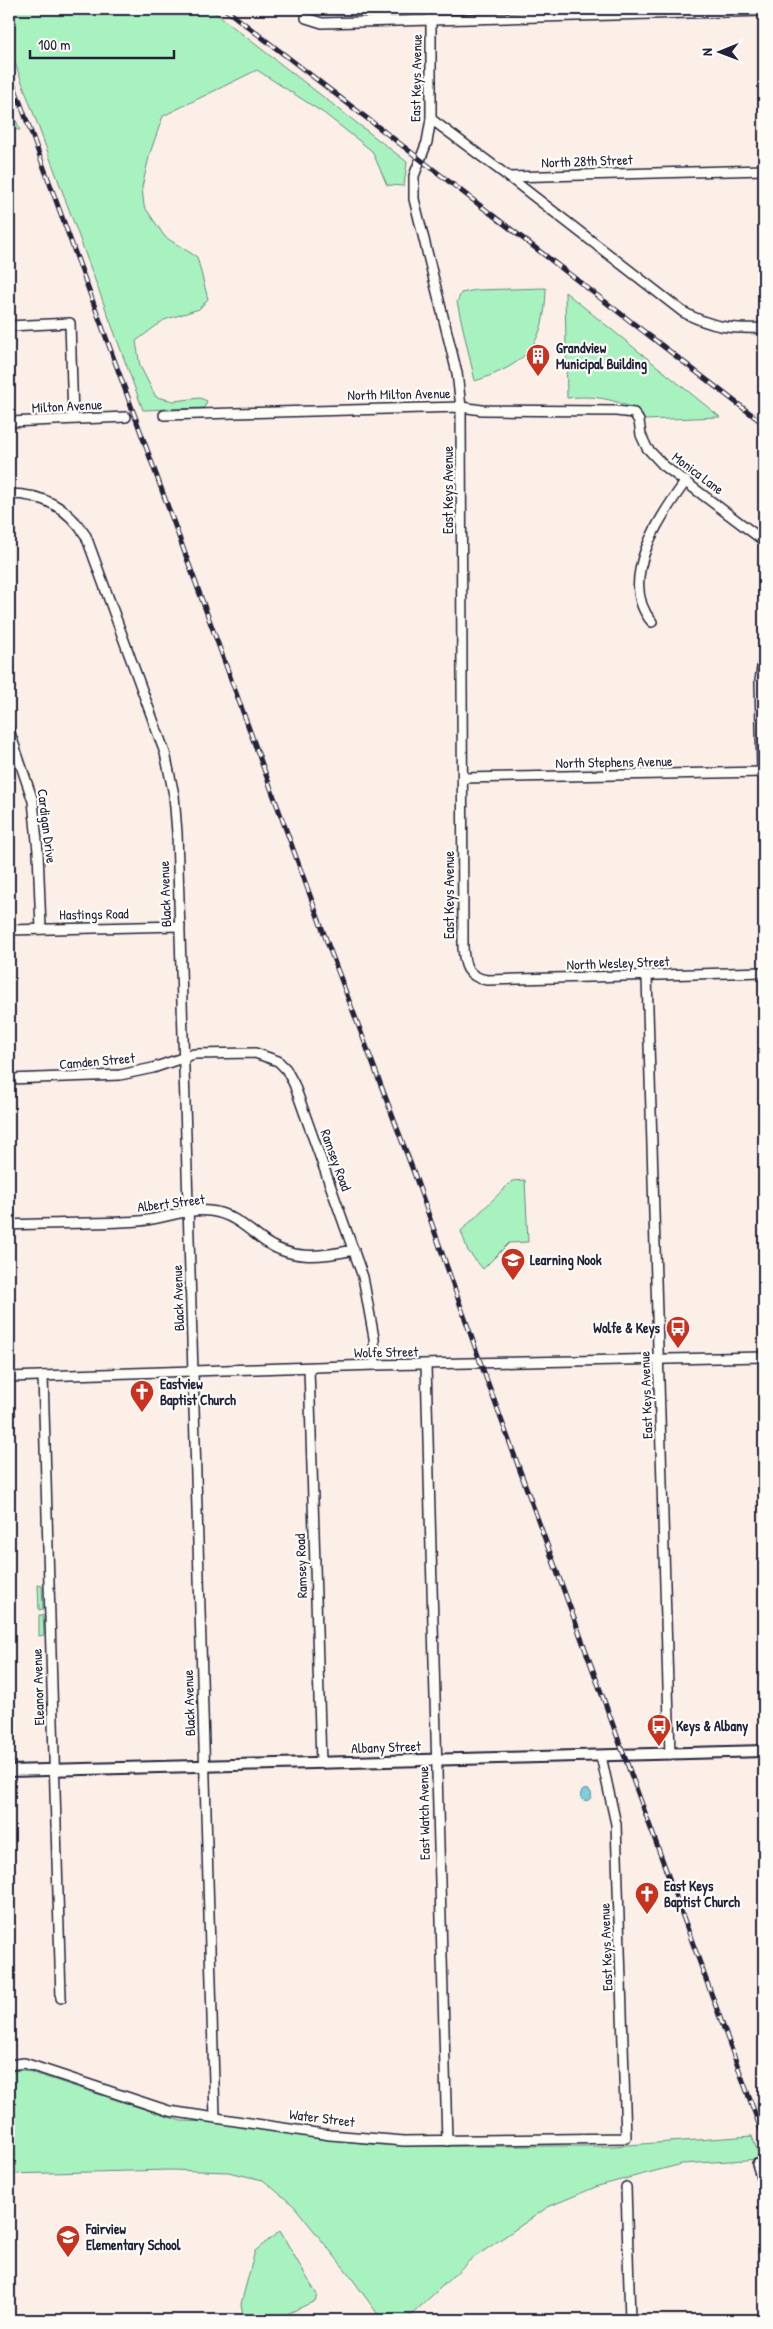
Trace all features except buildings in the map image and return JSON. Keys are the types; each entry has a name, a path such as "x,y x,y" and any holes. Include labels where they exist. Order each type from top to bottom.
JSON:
{"street":[{"name":"East Keys Avenue","path":"431,9 431,118 427,142 414,176 414,199 456,373 461,407 463,952 466,967 473,976"},
{"path":"306,18 322,23 764,11"},
{"path":"431,118 683,312 701,322 721,328 764,328"},
{"name":"North 28th Street","path":"509,178 764,170"},
{"path":"9,326 70,323 73,418"},
{"name":"North Milton Avenue","path":"164,415 461,407 482,410 616,410 634,413"},
{"name":"Monica Lane","path":"634,413 639,421 641,434 647,448 663,465 764,541"},
{"name":"Milton Avenue","path":"9,422 126,417"},
{"path":"652,622 644,613 640,590 644,551 659,519 686,481"},
{"name":"Black Avenue","path":"9,494 27,494 45,499 58,506 69,514 86,536 165,753 174,795 185,1057 215,2116"},
{"path":"763,772 760,681 764,654"},
{"name":"Cardigan Drive","path":"9,730 33,801 38,851 41,929"},
{"name":"North Stephens Avenue","path":"463,778 763,772"},
{"name":"Hastings Road","path":"9,930 180,926"},
{"name":"North Wesley Street","path":"473,976 487,980 764,972"},
{"name":"East Keys Avenue","path":"647,976 670,1754"},
{"name":"Ramsey Road","path":"185,1057 196,1054 255,1053 273,1059 286,1069 294,1084 354,1250 369,1308 375,1365"},
{"name":"Camden Street","path":"9,1079 120,1075 153,1068 185,1057"},
{"name":"Albert Street","path":"9,1224 137,1221 189,1211 209,1211 232,1217 262,1240 291,1254 316,1256 354,1250"},
{"name":"Wolfe Street","path":"9,1377 375,1365 764,1357"},
{"name":"East Watch Avenue","path":"426,1365 447,2141"},
{"name":"Ramsey Road","path":"309,1368 321,1762"},
{"name":"Eleanor Avenue","path":"43,1376 61,1998"},
{"name":"Albany Street","path":"9,1771 764,1751"},
{"name":"East Keys Avenue","path":"601,1756 616,1824 626,2138"},
{"name":"Water Street","path":"9,2064 24,2063 169,2111 215,2116 330,2134 404,2141 626,2138"},
{"path":"757,2164 764,2186"},
{"path":"626,2187 630,2320"}],"green space":[{"path":"9,9 210,9 407,162 404,186 387,185 372,151 325,114 257,70 163,116 150,153 142,187 144,206 165,237 197,257 208,299 199,309 164,320 136,341 140,366 156,397 174,401 200,398 207,401 204,408 143,410 9,47"},
{"path":"9,102 20,130 9,129"},
{"path":"546,288 542,324 537,338 530,349 508,367 475,381 457,302 461,293 476,290"},
{"path":"565,292 720,417 644,420 641,412 614,401 587,397 567,398"},
{"path":"525,1180 528,1242 509,1243 483,1269 468,1251 461,1231 512,1181"},
{"path":"38,1585 42,1586 43,1609 39,1610"},
{"path":"39,1615 43,1615 44,1635 39,1636"},
{"path":"24,2070 181,2121 211,2122 369,2144 410,2146 614,2146 752,2136 760,2159 682,2164 598,2186 548,2207 469,2261 406,2320 382,2320 348,2273 294,2206 263,2180 228,2172 170,2170 9,2174 9,2071"},
{"path":"280,2231 317,2295 315,2301 274,2320 244,2320 241,2304 255,2251"}],"water":[{"path":"586,1789 592,1795 586,1801 580,1795"}],"railway":[{"path":"225,9 764,424"},
{"path":"9,72 330,950 414,1173 481,1364 764,2138"}],"place":[{"name":"Grandview Municipal Building","path":"538,377"},
{"name":"Learning Nook","path":"513,1281"},
{"name":"Wolfe & Keys","path":"678,1349"},
{"name":"Eastview Baptist Church","path":"142,1413"},
{"name":"Keys & Albany","path":"659,1747"},
{"name":"East Keys Baptist Church","path":"647,1915"},
{"name":"Fairview Elementary School","path":"68,2258"}]}
